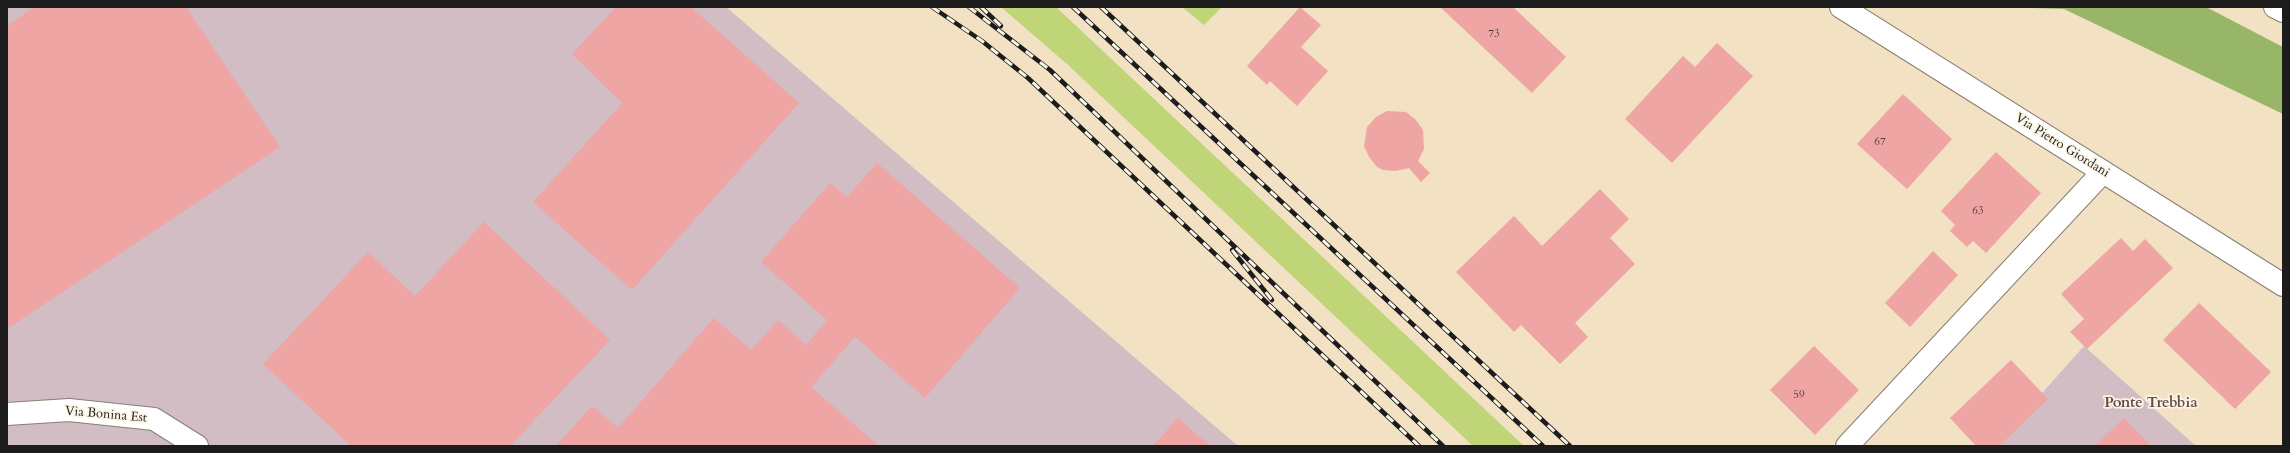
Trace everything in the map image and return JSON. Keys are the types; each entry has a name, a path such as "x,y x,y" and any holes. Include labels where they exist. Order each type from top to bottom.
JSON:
{"street":[{"name":"Via Pietro Giordani","path":"1840,7 2283,285"},
{"path":"2275,7 2283,11"},
{"path":"1847,446 2103,172"},
{"name":"Via Bonina Est","path":"7,414 69,410 154,419 197,446"}],"shaded area":[{"path":"7,7 726,7 1238,446 7,446"},
{"path":"2084,346 2196,446 1995,446"}],"green space":[{"path":"1001,7 1056,7 1524,446 1473,446 1067,64"},
{"path":"1182,7 1222,7 1204,25"},
{"path":"2001,7 2206,7 2283,47 2283,114 2064,9"}],"building":[{"path":"34,7 186,7 280,147 7,329 7,26"},
{"path":"616,7 691,7 799,103 632,290 533,202 622,103 572,54"},
{"path":"1300,7 1321,25 1301,47 1328,71 1297,106 1270,81 1267,85 1247,66"},
{"path":"1440,7 1513,7 1566,57 1532,93"},
{"path":"1717,43 1753,76 1672,163 1625,119 1683,56 1695,67"},
{"path":"1903,94 1952,139 1907,189 1857,144"},
{"path":"1387,111 1406,112 1416,120 1423,130 1424,149 1418,161 1430,173 1421,182 1409,168 1396,171 1383,170 1377,167 1369,157 1364,146 1367,127 1376,117"},
{"path":"1996,152 2041,193 1986,253 1973,241 1967,247 1950,231 1955,225 1941,211"},
{"path":"877,163 1020,288 925,398 855,337 811,387 879,446 556,446 592,406 618,428 714,318 751,350 778,320 806,345 827,320 761,262 830,183 847,197"},
{"path":"1600,189 1629,219 1610,238 1635,264 1575,323 1588,337 1560,364 1521,325 1514,332 1456,272 1514,216 1542,246"},
{"path":"484,222 610,340 510,446 351,446 263,364 368,252 415,296"},
{"path":"2121,238 2133,251 2145,239 2173,268 2087,349 2070,332 2084,319 2061,294"},
{"path":"1933,251 1958,275 1910,327 1885,303"},
{"path":"2199,303 2271,372 2235,409 2163,340"},
{"path":"1814,346 1859,390 1815,435 1770,390"},
{"path":"2011,360 2048,399 1999,446 1976,446 1950,418"},
{"path":"1178,418 1210,446 1153,446"},
{"path":"2124,418 2151,446 2095,446 2104,437"}],"railway":[{"path":"932,7 982,41 1028,78 1419,446"},
{"path":"969,7 1050,70 1443,446"},
{"path":"981,7 1001,26"},
{"path":"1073,7 1543,446"},
{"path":"1101,7 1570,446"},
{"path":"1232,250 1272,300"}],"district":[{"name":"Ponte Trebbia","path":"2151,404"}]}
